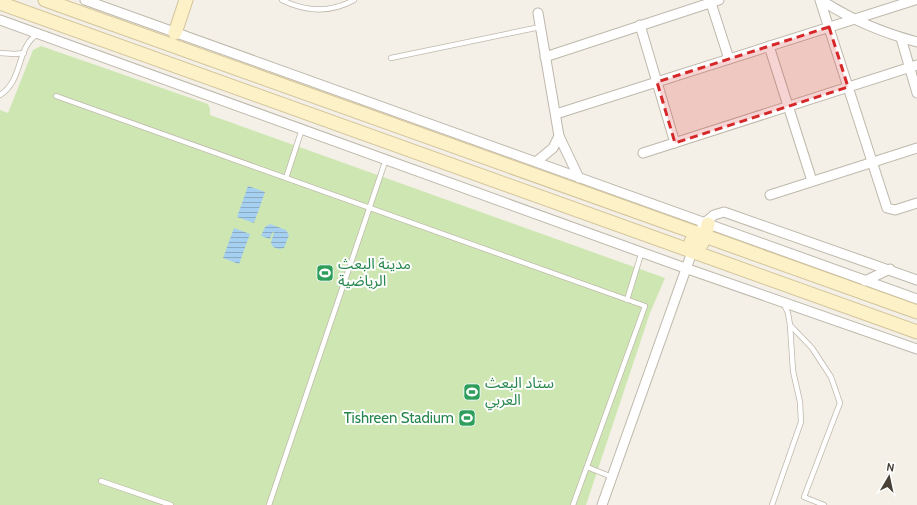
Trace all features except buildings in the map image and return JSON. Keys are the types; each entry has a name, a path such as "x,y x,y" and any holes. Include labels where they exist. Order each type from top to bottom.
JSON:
{"main road":[{"path":"45,0 703,229 917,312"},
{"path":"175,33 186,0"},
{"path":"0,3 917,332"},
{"path":"692,252 700,247 703,229"}],"street":[{"path":"85,0 580,178 703,229 865,280 917,299"},
{"path":"821,0 835,9 878,30 917,42"},
{"path":"821,0 887,208 895,210 917,203"},
{"path":"556,114 915,0"},
{"path":"545,57 640,25 698,3 715,1 729,59"},
{"path":"538,13 559,136 580,178"},
{"path":"0,20 686,268 917,349"},
{"path":"640,25 675,143"},
{"path":"901,38 913,66 917,93"},
{"path":"770,46 812,181"},
{"path":"643,153 913,66"},
{"path":"536,162 553,148 559,136"},
{"path":"770,195 917,148"},
{"path":"703,229 714,216 724,212 917,280"},
{"path":"602,505 692,252"},
{"path":"865,280 890,270"}],"lane":[{"path":"282,0 299,7 310,9 340,6 354,0"},
{"path":"391,58 540,27"},
{"path":"0,95 13,83 30,40 38,34"},
{"path":"0,53 24,53"},
{"path":"56,96 645,306 573,505"},
{"path":"286,178 302,129"},
{"path":"269,505 386,159"},
{"path":"627,300 642,251"},
{"path":"772,505 801,422 800,402 793,371 790,324 788,313 783,302"},
{"path":"790,324 812,348 831,377 840,403 804,497 824,505"},
{"path":"587,467 612,477"},
{"path":"101,481 171,505"}],"highlighted area":[{"path":"829,27 848,87 675,143 657,82"}],"green space":[{"name":"مدينة البعث الرياضية","path":"41,46 208,104 210,115 665,278 650,313 586,505 0,505 0,110 8,113 33,50"}],"water":[{"path":"248,186 265,192 254,223 237,217"},
{"path":"270,224 286,230 289,235 284,248 279,249 273,247 271,243 274,232 272,233 270,239 261,236 265,227"},
{"path":"234,228 250,234 239,264 223,258"}],"place":[{"name":"مدينة البعث الرياضية","path":"325,273"},
{"name":"ستاد البعث العربي","path":"472,392"},
{"name":"Tishreen Stadium","path":"467,418"}]}
